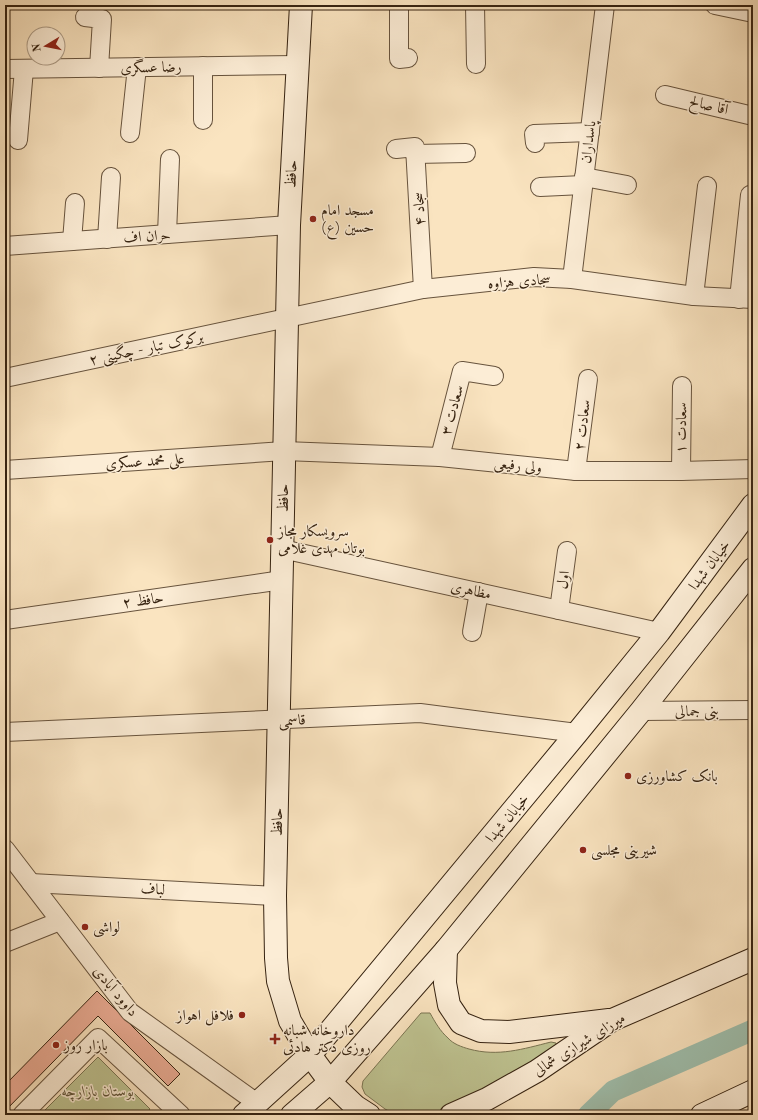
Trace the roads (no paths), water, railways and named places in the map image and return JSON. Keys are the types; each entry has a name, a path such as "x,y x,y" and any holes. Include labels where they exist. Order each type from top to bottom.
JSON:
{"main road":[{"name":"حافظ","path":"301,5 289,225 275,896 276,958 278,981 290,1021 310,1055 330,1082"},
{"name":"خیابان شهدا","path":"256,1111 310,1055 577,733 659,632 753,505"},
{"path":"292,1115 330,1082 446,950 750,578"},
{"path":"446,950 445,983 449,1005 461,1023 481,1032 509,1032 612,1020"},
{"name":"میرزای شیرازی شمالی","path":"451,1115 486,1099 537,1071 612,1020 753,960"},
{"path":"330,1082 355,1106 370,1115"},
{"path":"702,1115 753,1092"}],"street":[{"path":"399,5 399,59 408,58"},
{"path":"475,5 476,64"},
{"name":"پاسداران","path":"572,279 605,5"},
{"path":"715,5 753,13"},
{"path":"85,17 102,19 99,68"},
{"name":"رضا عسگری","path":"5,69 297,65"},
{"path":"203,66 203,120"},
{"path":"130,133 137,67"},
{"path":"18,140 24,69"},
{"name":"آقا صالح","path":"665,95 753,116"},
{"path":"536,143 534,134 590,132"},
{"path":"396,148 415,147 416,154 466,153"},
{"name":"سجاد ۴","path":"416,154 423,289"},
{"path":"168,234 170,159"},
{"path":"107,239 111,177"},
{"path":"540,187 584,181 627,185"},
{"path":"694,296 707,186"},
{"path":"746,299 750,196"},
{"path":"72,241 75,203"},
{"name":"حران اف","path":"5,246 289,225"},
{"name":"سجادی هزاوه","path":"287,318 423,289 534,277 572,279 694,296 746,299"},
{"name":"برکوک تبار - چگینی ۲","path":"5,378 287,318"},
{"name":"سعادت ۳","path":"440,457 462,371 494,376"},
{"name":"سعادت ۲","path":"576,471 588,379"},
{"name":"سعادت ۱","path":"681,471 682,386"},
{"name":"ولی رفیعی","path":"284,452 440,457 576,471 753,469"},
{"name":"علی محمد عسکری","path":"5,470 284,452"},
{"name":"مظاهری","path":"282,549 659,632"},
{"name":"اول","path":"559,610 567,551"},
{"name":"حافظ ۲","path":"5,620 282,580"},
{"path":"472,632 479,592"},
{"name":"بنی جمالی","path":"641,711 753,710"},
{"name":"قاسمی","path":"5,732 420,713 577,733"},
{"name":"داوود آبادی","path":"5,849 130,1012 256,1111"},
{"name":"لباف","path":"31,882 275,896"},
{"path":"5,943 60,921"},
{"path":"22,1115 98,1038 180,1115"}],"waterway":[{"path":"588,1115 613,1091 753,1030"}],"place":[{"name":"مسجد امام حسین (ع)","path":"313,219"},
{"name":"سرویسکار مجاز بوتان مهدی غلامی","path":"270,540"},
{"name":"بانک کشاورزی","path":"628,776"},
{"name":"شیرینی مجلسی","path":"583,850"},
{"name":"لواشی","path":"85,927"},
{"name":"فلافل اهواز","path":"242,1015"},
{"name":"داروخانه شبانه روزی دکتر هادئی","path":"275,1039"},
{"name":"بازار روز","path":"56,1045"}],"park label":[{"name":"بوستان بازارچه","path":"98,1091"}]}
